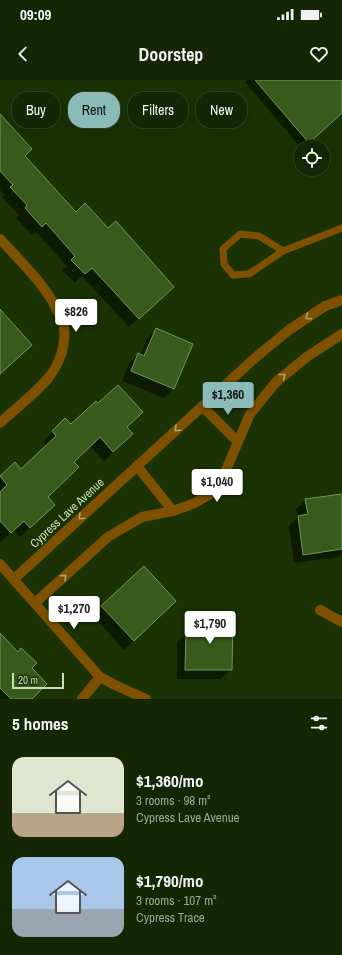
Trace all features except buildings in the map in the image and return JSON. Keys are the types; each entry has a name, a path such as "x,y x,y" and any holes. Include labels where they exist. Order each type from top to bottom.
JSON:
{"street":[{"path":"0,239 46,290 64,326 65,340 62,353 49,376 0,423"},
{"name":"Cypress Lave Avenue","path":"14,579 254,358 289,330 325,306 342,300"},
{"path":"35,603 108,537 142,516 173,511 195,503 210,494 223,477 250,414 276,382 308,356 342,334"},
{"path":"202,406 238,442"},
{"path":"137,466 173,511"},
{"path":"0,564 100,677 146,699"},
{"path":"320,610 342,622"},
{"path":"82,699 100,677"}],"lane":[{"path":"283,251 259,236 240,234 224,249 224,264 233,275 249,274 283,251 342,228"}]}
